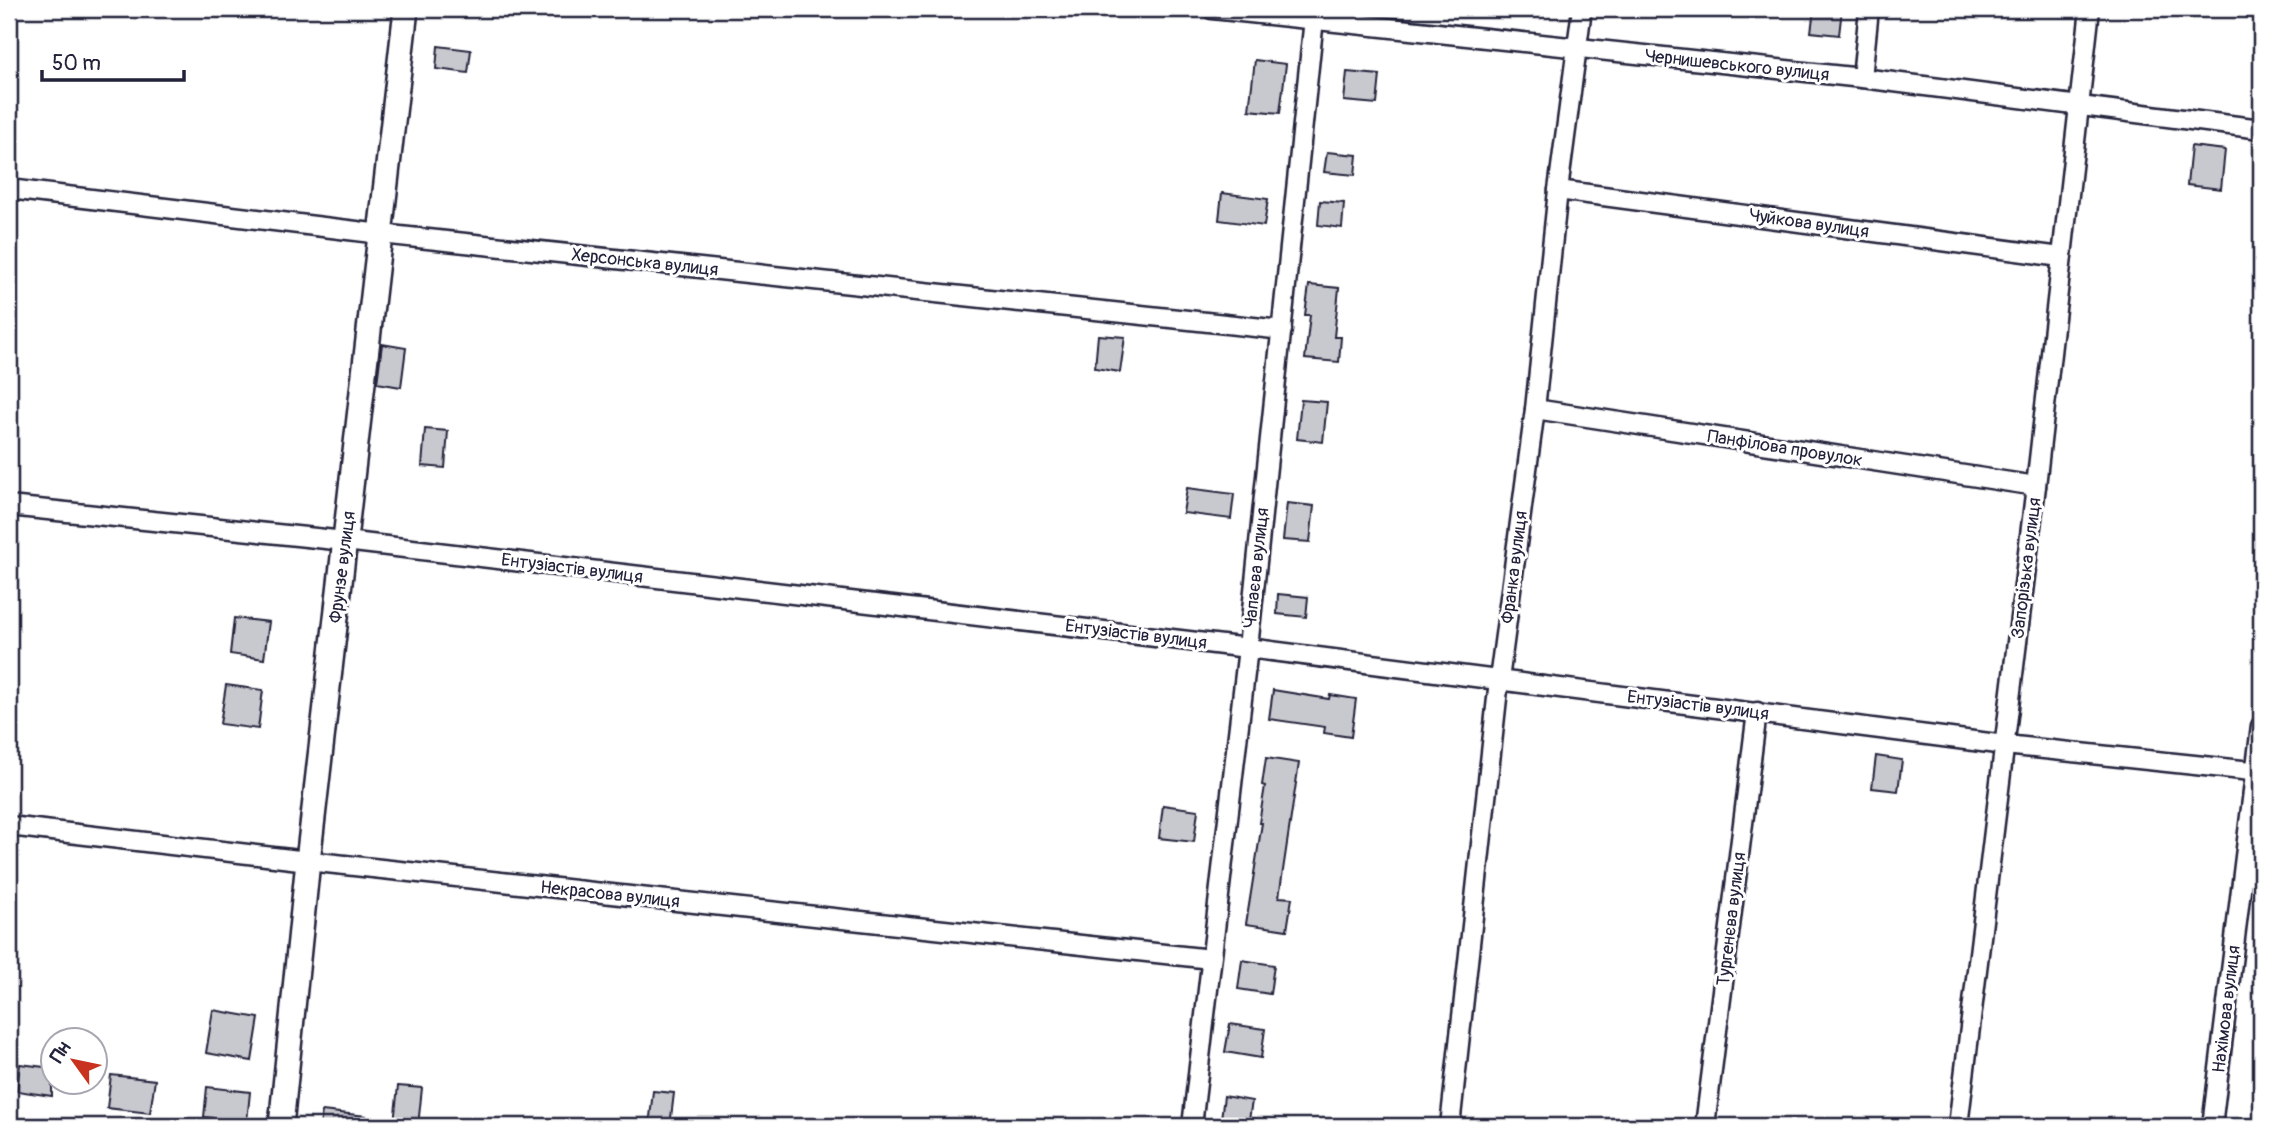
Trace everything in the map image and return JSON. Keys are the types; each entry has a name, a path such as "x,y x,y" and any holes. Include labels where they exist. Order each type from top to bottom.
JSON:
{"street":[{"name":"Фрунзе вулиця","path":"281,1126 308,861 406,9"},
{"name":"Чернишевського вулиця","path":"1212,9 1315,15 1578,48 1862,78 2261,129"},
{"name":"Франка вулиця","path":"1450,1126 1499,680 1535,410 1558,190 1582,9"},
{"path":"1862,78 1869,9"},
{"name":"Запорізька вулиця","path":"1958,1126 2036,486 2090,9"},
{"name":"Чапаєва вулиця","path":"1192,1126 1248,648 1315,15"},
{"name":"Херсонська вулиця","path":"9,189 381,234 1282,330"},
{"name":"Чуйкова вулиця","path":"1558,190 2061,257"},
{"name":"Панфілова провулок","path":"1535,410 2036,486"},
{"name":"Ентузіастів вулиця","path":"9,506 345,541 1248,648 2005,745 2259,772"},
{"name":"Тургенєва вулиця","path":"1705,1126 1757,712"},
{"name":"Нахімова вулиця","path":"2212,1126 2259,772 2261,726"},
{"name":"Некрасова вулиця","path":"9,826 1211,959"}],"building":[{"path":"1814,9 1842,9 1839,35 1811,32"},
{"path":"438,46 471,50 468,73 436,69"},
{"path":"1255,60 1286,64 1280,113 1249,110"},
{"path":"1347,72 1380,75 1377,104 1344,101"},
{"path":"2191,146 2225,150 2221,189 2187,185"},
{"path":"1327,152 1357,155 1355,175 1324,172"},
{"path":"1222,193 1268,199 1264,226 1219,220"},
{"path":"1320,201 1344,203 1342,228 1318,225"},
{"path":"1309,285 1339,288 1334,337 1341,337 1339,362 1305,359 1310,315 1305,315"},
{"path":"1098,335 1125,337 1120,372 1095,368"},
{"path":"382,344 406,348 401,387 377,383"},
{"path":"1301,400 1327,402 1323,442 1297,439"},
{"path":"425,429 448,431 445,468 422,466"},
{"path":"1187,488 1234,494 1231,519 1183,513"},
{"path":"1287,503 1314,506 1310,542 1283,540"},
{"path":"1278,594 1308,597 1306,617 1277,614"},
{"path":"234,618 269,622 264,659 230,654"},
{"path":"226,685 263,690 258,729 220,724"},
{"path":"1273,690 1329,699 1330,695 1356,699 1351,737 1324,733 1325,727 1269,719"},
{"path":"1876,756 1902,760 1898,791 1872,788"},
{"path":"1266,758 1299,763 1279,897 1292,898 1287,930 1246,924 1262,823 1259,823"},
{"path":"1163,805 1198,810 1194,842 1159,838"},
{"path":"1242,960 1274,965 1270,994 1238,989"},
{"path":"213,1010 259,1018 252,1061 206,1053"},
{"path":"1230,1024 1265,1029 1261,1058 1225,1052"},
{"path":"20,1064 38,1066 38,1094 17,1091"},
{"path":"111,1075 155,1080 150,1113 107,1108"},
{"path":"398,1086 422,1088 418,1126 394,1123"},
{"path":"207,1087 250,1092 247,1122 204,1117"},
{"path":"653,1091 674,1093 670,1126 649,1126"},
{"path":"1224,1096 1252,1101 1248,1126 1220,1126"},
{"path":"322,1111 366,1116 365,1126 320,1126"}]}
